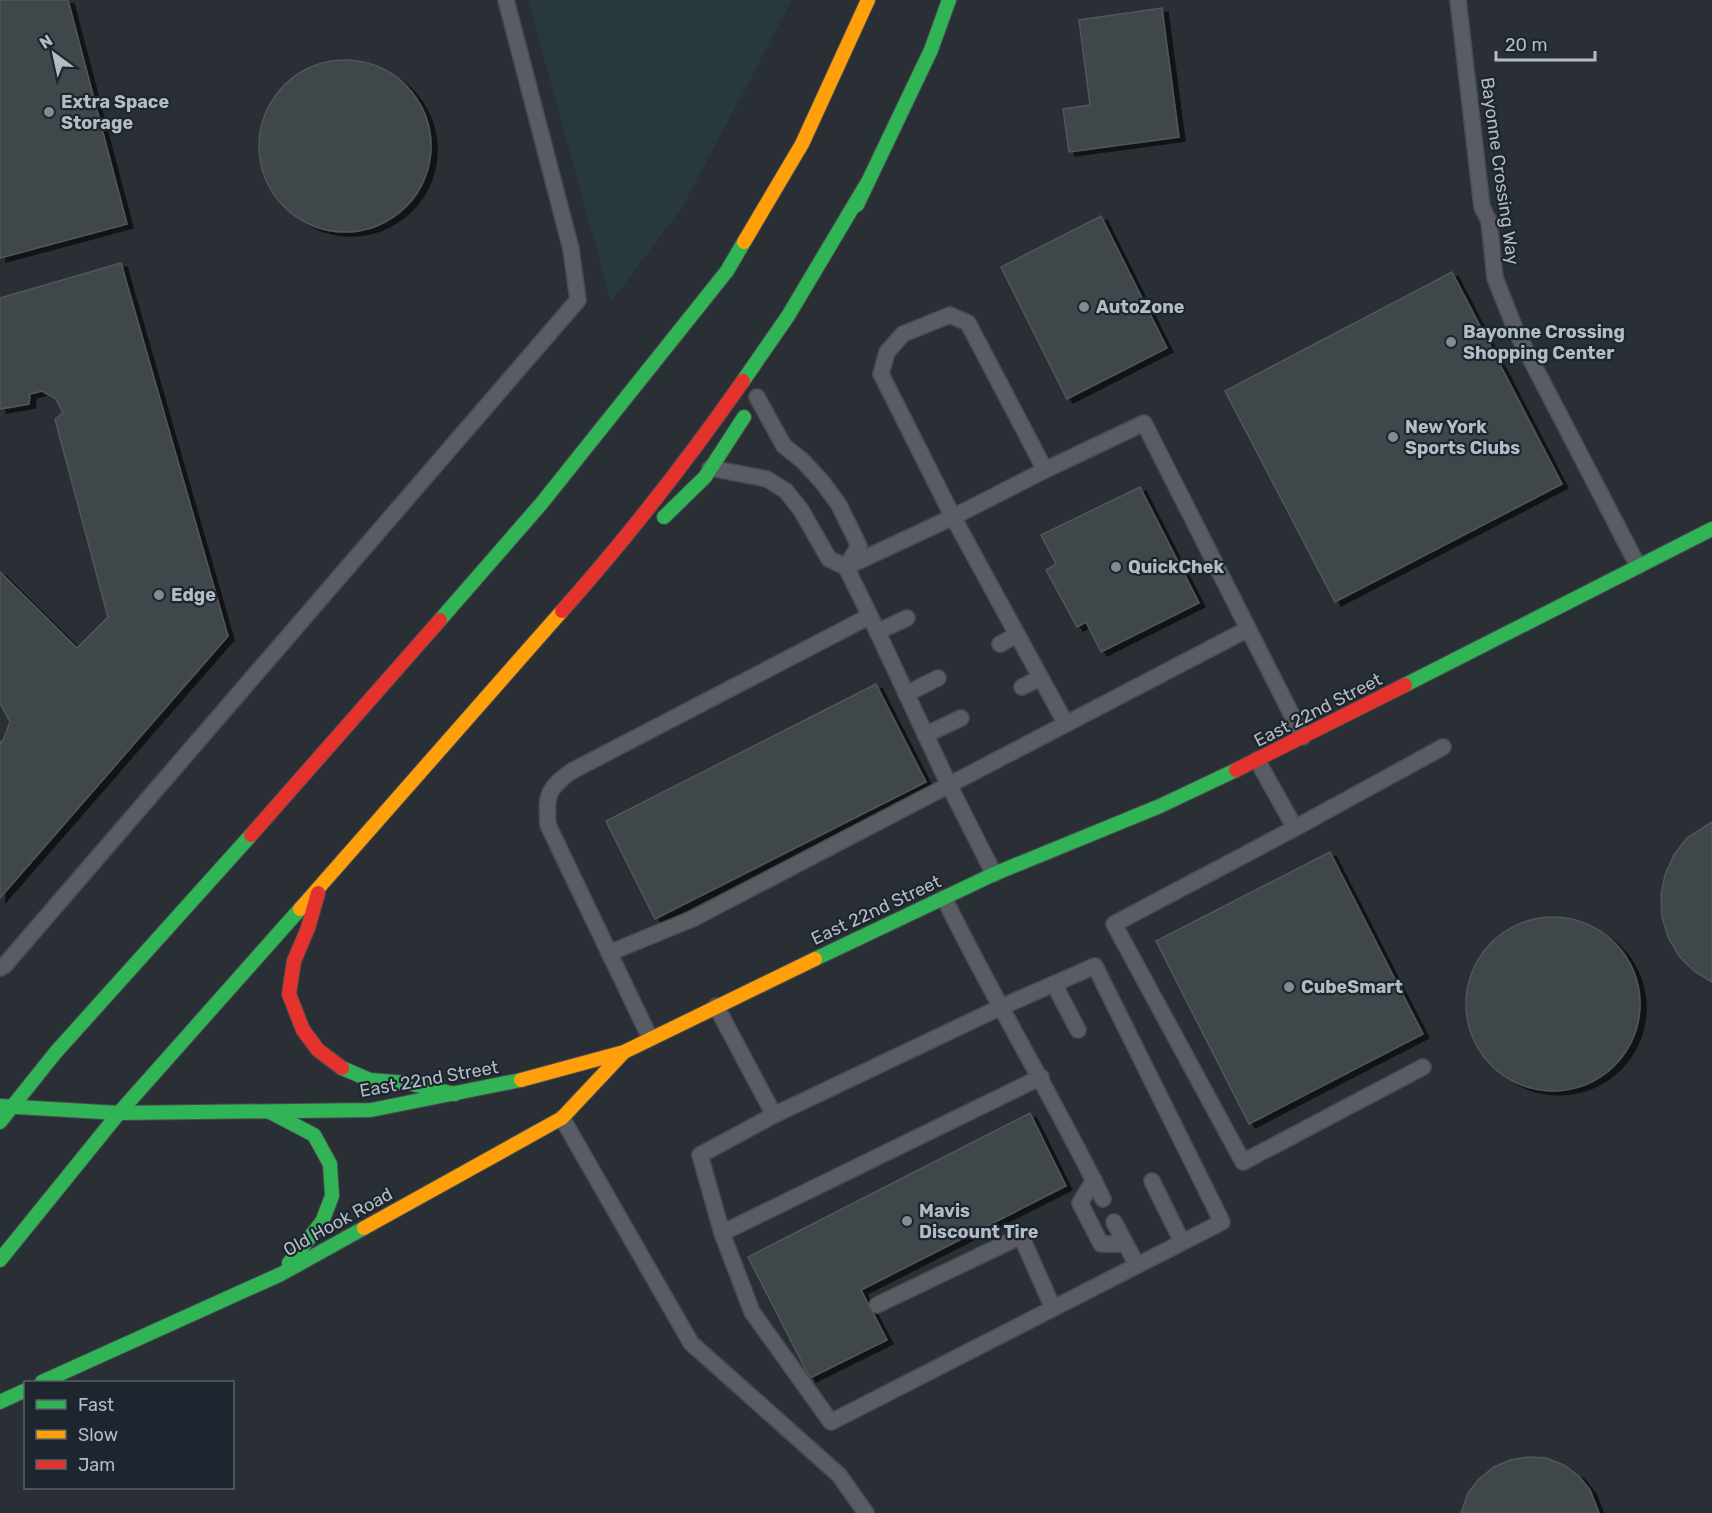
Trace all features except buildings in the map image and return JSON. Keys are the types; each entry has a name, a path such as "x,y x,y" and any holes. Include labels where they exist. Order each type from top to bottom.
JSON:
{"main road":[{"path":"0,1122 6,1107 350,725 541,504 727,271 802,144 868,0"},
{"path":"813,300 931,50 949,0"},
{"path":"0,1260 119,1113 594,575 692,453 788,316 866,185"},
{"path":"654,527 705,477 760,392"},
{"name":"East 22nd Street","path":"6,1107 119,1113 371,1110 528,1079 624,1052 994,874 1160,806 1257,760 1712,529"},
{"path":"502,680 637,544"},
{"path":"321,882 308,928 294,962 289,994 303,1030 318,1050 350,1072 370,1080 408,1083 455,1094"},
{"name":"Old Hook Road","path":"46,1381 281,1274 562,1118 624,1052"},
{"path":"268,1110 314,1135 330,1164 332,1196 322,1222 281,1274"},
{"path":"0,1402 24,1391"}],"lane":[{"path":"0,968 12,957 578,300 571,249 506,0"},
{"name":"Bayonne Crossing Way","path":"1458,0 1482,207 1489,221 1495,278 1516,331 1638,566"},
{"path":"1045,470 968,323 950,315 903,334 887,352 881,374 953,517 981,584 1017,635 1066,724"},
{"path":"760,392 784,446 803,461 824,483 839,505 859,546 846,567"},
{"path":"846,567 1144,423 1303,737"},
{"path":"710,468 767,479 786,491 801,510 829,559 846,567 949,785 994,874"},
{"path":"650,1038 548,825 546,801 555,783 572,771 870,616"},
{"path":"877,632 907,618"},
{"path":"609,953 692,919 1248,629"},
{"path":"1000,644 1017,635"},
{"path":"906,694 938,678"},
{"path":"1022,687 1040,678"},
{"path":"926,735 960,718"},
{"path":"1424,1067 1243,1162 1114,924 1443,747"},
{"path":"1257,760 1295,828"},
{"path":"944,898 1001,1007 1041,1077 1103,1199"},
{"path":"1095,966 1222,1222 831,1422 752,1312 722,1233 700,1155 774,1115 1054,984 1095,966"},
{"path":"1054,984 1078,1030"},
{"path":"716,1006 774,1115"},
{"path":"722,1233 1041,1077"},
{"path":"562,1118 691,1343 839,1475 866,1513"},
{"path":"1094,1180 1080,1203 1101,1244 1126,1244"},
{"path":"1152,1181 1182,1242"},
{"path":"1114,1222 1137,1265"},
{"path":"877,1305 1021,1236 1053,1308"}],"shaded area":[{"path":"528,0 792,0 683,206 611,302"}],"traffic: fast":[{"path":"857,205 931,50 949,0"},
{"path":"743,381 788,316 866,185"},
{"path":"440,620 541,504 727,271 744,242"},
{"path":"664,517 705,477 744,417"},
{"path":"1405,685 1712,529"},
{"path":"815,959 994,874 1160,806 1236,770"},
{"path":"0,1122 56,1052 251,835"},
{"path":"0,1260 119,1113 300,909"},
{"path":"342,1068 370,1080 408,1083 455,1094"},
{"path":"0,1106 119,1113 371,1110 521,1080"},
{"path":"270,1112 314,1135 330,1164 332,1196 322,1222 289,1263"},
{"path":"44,1381 281,1274 364,1228"},
{"path":"0,1402 24,1391"}],"traffic: slow":[{"path":"744,242 802,144 868,0"},
{"path":"300,909 562,611"},
{"path":"521,1080 624,1052 815,959"},
{"path":"364,1228 562,1118 623,1053"}],"traffic: jam":[{"path":"562,611 656,499 743,381"},
{"path":"251,835 440,620"},
{"path":"1236,770 1405,685"},
{"path":"318,893 308,928 294,961 289,994 303,1030 318,1050 342,1068"}],"place":[{"name":"Extra Space Storage","path":"49,112"},
{"name":"AutoZone","path":"1084,307"},
{"name":"Bayonne Crossing Shopping Center","path":"1451,342"},
{"name":"New York Sports Clubs","path":"1393,437"},
{"name":"QuickChek","path":"1116,567"},
{"name":"Edge","path":"159,595"},
{"name":"CubeSmart","path":"1289,987"},
{"name":"Mavis Discount Tire","path":"907,1221"}]}
